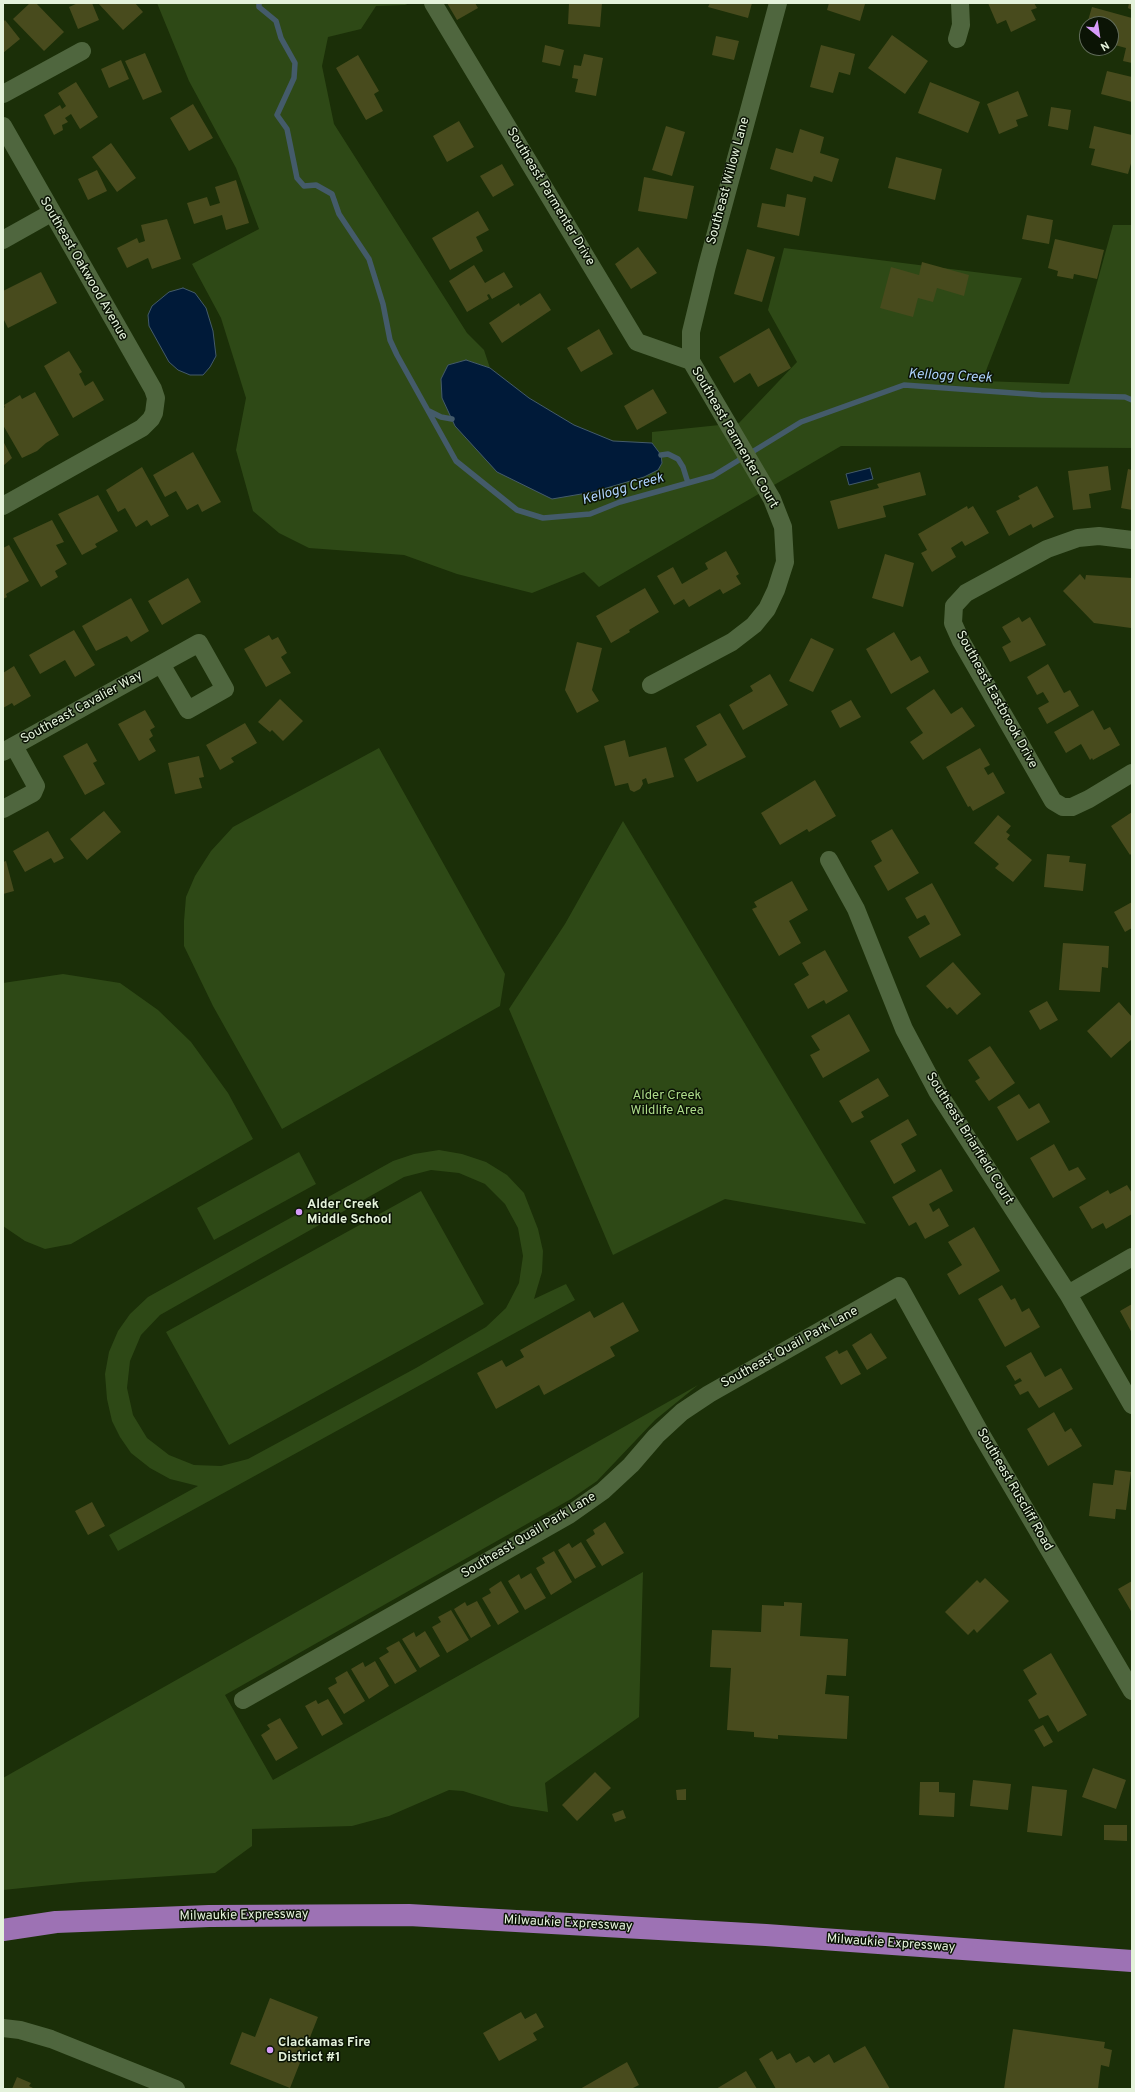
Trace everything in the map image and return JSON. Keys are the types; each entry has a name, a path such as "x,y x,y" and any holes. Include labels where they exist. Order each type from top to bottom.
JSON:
{"highway":[{"name":"Milwaukie Expressway","path":"3,1930 56,1922 209,1916 409,1915 774,1936 1132,1961"}],"street":[{"name":"Southeast Parmenter Drive","path":"433,3 637,342 691,361"},
{"name":"Southeast Willow Lane","path":"691,361 691,332 706,266 778,3"},
{"path":"957,39 961,25 960,3"},
{"path":"3,94 82,51"},
{"name":"Southeast Oakwood Avenue","path":"3,126 51,213 154,389 156,398 154,413 151,419 142,428 125,439 3,506"},
{"path":"3,240 51,213"},
{"name":"Southeast Parmenter Court","path":"651,685 743,635 754,626 767,609 776,590 785,562 783,528 772,499 691,361"},
{"name":"Southeast Eastbrook Drive","path":"1132,540 1099,536 1078,538 1047,549 966,592 954,606 953,624 961,641 1053,801 1063,807 1072,807 1089,799 1132,773"},
{"name":"Southeast Cavalier Way","path":"8,749 162,664"},
{"path":"3,809 33,793 36,786 8,749"},
{"name":"Southeast Briarfield Court","path":"829,860 856,909 904,1029 937,1092 1068,1294 1132,1405"},
{"path":"1068,1294 1132,1257"},
{"name":"Southeast Ruscliff Road","path":"899,1286 981,1434 1132,1691"},
{"name":"Southeast Quail Park Lane","path":"243,1700 569,1515 603,1491 631,1465 656,1436 682,1412 709,1394 899,1286"},
{"path":"3,2028 20,2030 51,2039 176,2089"}],"green space":[{"path":"157,3 410,3 405,5 376,6 361,29 328,37 322,66 334,124 467,333 484,350 490,368 466,360 448,365 442,398 455,426 593,492 644,477 658,470 662,463 661,455 652,443 652,432 739,423 797,362 768,310 784,248 1022,278 982,381 1069,384 1113,225 1132,225 1132,448 841,446 599,587 584,572 532,593 457,574 404,555 309,548 279,533 253,511 236,450 246,398 221,318 192,264 259,229 236,168 189,81"},
{"path":"379,748 505,974 500,1006 282,1129 213,1006 184,946 186,897 195,876 211,851 233,827"},
{"name":"Alder Creek Wildlife Area","path":"623,821 866,1224 725,1199 613,1255 509,1009 565,924"},
{"path":"63,974 120,983 158,1010 191,1042 228,1093 253,1139 71,1244 45,1249 25,1241 3,1226 3,983"},
{"path":"439,1150 462,1154 486,1162 507,1175 524,1193 538,1229 543,1251 542,1272 534,1299 566,1284 575,1300 118,1551 109,1535 198,1486 170,1479 150,1468 131,1453 120,1437 112,1421 107,1399 105,1374 109,1352 118,1331 130,1314 148,1297 393,1161 414,1154","holes":["431,1170 459,1173 485,1184 505,1204 518,1228 523,1256 519,1283 506,1308 486,1327 416,1368 248,1459 221,1466 194,1465 169,1455 147,1438 133,1415 127,1388 130,1361 141,1335 160,1315 404,1177"]},
{"path":"299,1152 316,1184 214,1240 197,1208"},
{"path":"421,1191 484,1304 229,1445 166,1332"},
{"path":"698,1385 655,1420 597,1481 571,1499 225,1695 273,1780 643,1572 639,1717 545,1783 548,1812 511,1806 463,1791 449,1790 389,1816 352,1826 252,1829 252,1846 215,1873 81,1882 3,1890 3,1778"}],"water":[{"path":"183,288 195,293 206,308 213,331 216,356 210,367 203,375 190,375 178,370 169,362 149,326 148,315 152,306 169,292"},
{"path":"466,360 490,368 529,398 574,425 613,441 652,443 661,455 662,463 658,470 644,477 593,492 552,499 497,472 455,426 442,398 441,379 448,365"},
{"path":"870,468 873,479 849,485 846,474"}],"building":[{"path":"30,3 36,3 64,32 44,51 13,19"},
{"path":"78,3 92,3 99,20 78,29 69,7"},
{"path":"98,3 135,3 143,12 123,30"},
{"path":"447,3 475,3 478,8 457,20"},
{"path":"569,3 602,3 600,27 568,24"},
{"path":"710,3 752,3 748,18 708,7"},
{"path":"829,3 865,4 860,21 827,10"},
{"path":"988,3 1034,3 1037,8 1031,10 1036,20 1011,32 1006,20 997,24"},
{"path":"1129,3 1132,3 1132,10 1128,8"},
{"path":"1092,7 1132,18 1132,63 1123,61 1126,48 1119,46 1119,16 1089,16"},
{"path":"5,20 20,39 3,53 3,22"},
{"path":"892,35 928,61 905,94 868,68"},
{"path":"716,36 739,41 734,60 712,55"},
{"path":"545,45 564,50 560,66 542,62"},
{"path":"821,45 855,54 850,75 839,72 833,93 810,87"},
{"path":"145,53 162,92 143,100 125,61"},
{"path":"584,54 603,58 596,96 575,92 578,79 572,78 574,65 581,66"},
{"path":"358,55 379,91 374,94 383,111 366,120 336,68"},
{"path":"121,60 129,79 109,88 101,69"},
{"path":"1107,71 1132,77 1132,102 1101,94"},
{"path":"76,82 98,117 80,129 71,114 65,118 68,122 62,125 63,130 54,135 44,115 60,105 62,109 66,106 58,93"},
{"path":"930,82 980,102 968,133 918,113"},
{"path":"1018,91 1028,116 1016,120 1018,126 999,134 987,104"},
{"path":"193,104 213,138 189,151 170,118"},
{"path":"1051,107 1071,110 1068,130 1048,126"},
{"path":"459,121 474,147 447,162 433,136"},
{"path":"666,126 685,132 672,176 652,170"},
{"path":"1094,126 1132,135 1132,160 1128,174 1091,165 1095,149 1089,148"},
{"path":"800,129 824,137 820,153 839,159 832,182 814,176 812,182 770,169 776,148 793,153"},
{"path":"111,143 136,178 117,192 92,157"},
{"path":"896,157 942,169 935,200 888,188"},
{"path":"502,164 514,185 493,197 480,176"},
{"path":"97,170 107,191 88,200 78,179"},
{"path":"644,177 694,186 687,219 638,211"},
{"path":"236,180 249,223 226,230 222,215 194,224 187,203 207,197 210,206 220,203 215,187"},
{"path":"787,194 806,198 799,236 757,227 762,203 785,207"},
{"path":"478,211 489,230 476,237 483,251 450,270 432,238"},
{"path":"1027,215 1053,220 1049,244 1022,239"},
{"path":"167,219 181,259 152,269 148,258 127,268 117,248 137,238 139,243 145,241 141,225"},
{"path":"1055,239 1104,250 1097,279 1074,274 1073,279 1057,276 1058,271 1048,268"},
{"path":"638,247 657,273 631,289 615,264"},
{"path":"747,249 775,257 762,302 734,294"},
{"path":"922,262 969,275 964,296 937,288 933,302 918,298 913,317 880,308 891,267 919,275"},
{"path":"474,265 485,283 504,272 513,287 492,299 489,294 487,295 489,299 467,312 449,281"},
{"path":"41,272 57,303 8,328 3,318 3,291"},
{"path":"540,293 551,310 502,343 489,323 519,303 520,306"},
{"path":"769,328 791,368 758,387 750,373 734,383 719,357"},
{"path":"599,329 613,354 581,372 567,348"},
{"path":"69,351 82,372 79,374 85,386 93,381 104,400 73,418 44,366"},
{"path":"653,389 667,413 637,430 624,406"},
{"path":"35,392 59,435 37,451 22,458 3,425 3,409 5,407 4,405 20,395 22,399"},
{"path":"3,441 12,458 3,466"},
{"path":"193,452 221,502 202,512 198,504 187,510 176,491 165,497 153,475"},
{"path":"1108,466 1111,490 1089,494 1091,508 1073,510 1068,471"},
{"path":"142,467 169,516 151,526 147,520 136,527 125,508 118,512 106,490"},
{"path":"1128,469 1132,470 1132,510 1121,508"},
{"path":"920,472 926,495 883,506 886,517 838,529 830,501 879,488 877,484"},
{"path":"1037,486 1054,517 1033,528 1031,524 1009,536 996,511 1020,499 1018,496"},
{"path":"98,495 118,531 95,544 97,547 82,555 58,514"},
{"path":"967,506 968,509 973,506 989,533 965,546 962,541 951,548 956,557 932,572 921,553 927,550 918,534"},
{"path":"52,520 64,542 56,545 67,564 55,571 58,577 41,587 13,538"},
{"path":"9,545 29,581 6,594 7,597 3,599 3,548"},
{"path":"726,551 739,574 736,576 741,584 723,594 720,589 689,607 684,599 674,605 657,576 673,567 682,584 708,569 705,563"},
{"path":"885,554 914,563 903,607 872,598"},
{"path":"1080,574 1085,580 1086,575 1132,578 1131,628 1094,623 1063,591"},
{"path":"188,578 201,602 162,625 148,601"},
{"path":"645,588 659,612 611,643 596,616"},
{"path":"131,598 149,631 131,642 127,636 96,651 82,626"},
{"path":"1019,617 1022,622 1030,617 1046,645 1010,662 1002,647 1011,642 1002,627"},
{"path":"74,630 95,665 75,677 65,660 40,674 29,655"},
{"path":"894,632 911,661 920,656 929,672 891,694 866,649"},
{"path":"269,635 272,640 278,637 287,653 281,657 291,673 266,687 244,649"},
{"path":"811,638 834,649 813,692 789,681"},
{"path":"577,642 602,648 592,690 599,701 577,713 565,690"},
{"path":"1048,664 1064,693 1070,690 1079,706 1047,724 1038,708 1049,702 1043,692 1037,695 1027,677"},
{"path":"14,666 31,696 14,706 12,703 3,708 3,673"},
{"path":"770,674 788,705 743,730 729,705 753,691 750,686"},
{"path":"934,689 951,714 962,707 975,726 923,760 910,742 923,733 906,708"},
{"path":"280,699 303,721 283,741 272,730 270,732 258,722"},
{"path":"851,700 861,717 840,728 831,711"},
{"path":"145,710 155,727 150,730 153,736 149,739 156,751 139,761 118,724"},
{"path":"1093,710 1104,730 1110,727 1120,745 1093,760 1092,758 1090,760 1081,744 1066,753 1054,732"},
{"path":"720,713 746,757 697,782 684,759 707,745 696,726"},
{"path":"245,723 257,743 231,758 234,762 220,770 206,745"},
{"path":"625,740 629,757 666,747 674,777 648,784 646,778 642,780 643,784 640,789 634,792 630,790 628,783 615,786 604,746"},
{"path":"87,743 97,761 93,763 105,784 85,795 63,756"},
{"path":"980,748 990,765 984,768 988,775 993,772 1005,793 973,811 970,806 968,807 946,767"},
{"path":"199,756 204,777 199,778 202,788 175,794 168,763"},
{"path":"815,780 836,816 809,832 807,829 780,845 761,813"},
{"path":"104,811 121,832 87,860 70,839"},
{"path":"1132,812 1132,853 1130,855 1111,826"},
{"path":"998,815 1011,826 1006,832 1010,835 1007,839 1032,860 1013,882 995,868 999,864 974,843"},
{"path":"892,829 919,873 888,891 874,866 882,861 871,841"},
{"path":"48,831 64,858 54,863 51,858 25,872 13,851"},
{"path":"1047,854 1070,856 1069,862 1086,864 1083,891 1044,887"},
{"path":"6,861 14,891 3,894 3,862"},
{"path":"792,881 808,910 789,921 801,943 779,956 752,909 757,907 754,902"},
{"path":"932,883 961,935 920,958 908,937 930,924 925,915 917,919 905,898"},
{"path":"1132,902 1132,928 1125,932 1114,912"},
{"path":"1063,943 1109,946 1108,968 1102,967 1100,992 1059,990"},
{"path":"825,950 848,991 826,1004 824,1000 808,1009 794,984 809,975 802,963"},
{"path":"953,962 981,994 957,1015 950,1007 947,1009 926,986"},
{"path":"1047,1001 1058,1020 1040,1030 1029,1011"},
{"path":"1119,1002 1132,1017 1132,1039 1111,1058 1087,1031"},
{"path":"849,1014 870,1051 823,1078 810,1055 820,1050 811,1036"},
{"path":"990,1046 1015,1083 989,1101 975,1081 980,1078 968,1060"},
{"path":"878,1078 889,1096 861,1112 864,1117 852,1123 839,1101"},
{"path":"1019,1094 1029,1109 1039,1103 1050,1122 1017,1141 997,1107"},
{"path":"908,1119 917,1135 901,1144 916,1171 894,1184 870,1141"},
{"path":"1054,1144 1069,1171 1078,1167 1086,1179 1053,1198 1030,1158"},
{"path":"941,1169 953,1191 929,1204 933,1212 939,1208 949,1226 925,1239 916,1222 909,1226 892,1197"},
{"path":"1127,1185 1132,1193 1132,1214 1106,1229 1103,1223 1092,1229 1079,1207 1108,1190 1110,1194"},
{"path":"974,1227 1000,1271 959,1295 947,1274 962,1265 948,1242"},
{"path":"1002,1285 1011,1300 1015,1298 1022,1312 1029,1308 1040,1327 1005,1347 978,1299"},
{"path":"623,1302 639,1331 610,1347 615,1356 544,1395 539,1385 496,1409 477,1373 502,1360 506,1367 524,1357 520,1350 590,1311 594,1318"},
{"path":"1132,1304 1132,1333 1120,1311"},
{"path":"871,1333 887,1358 867,1370 852,1345"},
{"path":"837,1350 839,1354 847,1350 861,1374 841,1385 825,1357"},
{"path":"1031,1352 1045,1377 1061,1368 1073,1389 1039,1408 1028,1391 1020,1395 1014,1385 1022,1381 1020,1378 1015,1381 1006,1366"},
{"path":"1054,1412 1065,1432 1071,1428 1082,1446 1048,1466 1027,1429"},
{"path":"1115,1470 1131,1472 1126,1510 1116,1509 1115,1519 1089,1516 1093,1483 1113,1485"},
{"path":"92,1502 105,1526 88,1535 75,1511"},
{"path":"605,1522 624,1553 602,1566 586,1540 595,1534 593,1530"},
{"path":"581,1542 596,1567 575,1579 558,1550 569,1543 572,1548"},
{"path":"554,1551 572,1582 551,1595 536,1568 545,1563 542,1558"},
{"path":"531,1573 546,1598 525,1610 508,1581 519,1574 521,1579"},
{"path":"985,1578 1009,1601 977,1633 974,1629 968,1635 945,1612 977,1580 980,1583"},
{"path":"501,1581 519,1612 498,1625 482,1598 491,1593 489,1589"},
{"path":"1132,1581 1132,1611 1131,1611 1118,1589"},
{"path":"477,1601 491,1626 471,1638 454,1609 465,1602 467,1606"},
{"path":"784,1602 802,1603 800,1636 848,1639 846,1676 827,1675 825,1694 849,1696 847,1739 778,1735 778,1739 754,1737 754,1732 727,1730 731,1668 710,1667 712,1630 761,1632 762,1605 784,1606"},
{"path":"451,1610 469,1640 447,1653 432,1627 441,1622 438,1617"},
{"path":"425,1631 440,1656 420,1668 402,1639 414,1632 416,1637"},
{"path":"399,1641 417,1671 395,1684 379,1658 389,1652 386,1648"},
{"path":"1051,1653 1087,1715 1058,1732 1048,1715 1039,1719 1028,1700 1037,1694 1023,1670"},
{"path":"375,1661 389,1686 369,1699 351,1669 363,1662 365,1667"},
{"path":"347,1671 365,1701 344,1714 328,1688 337,1683 335,1678"},
{"path":"328,1699 343,1724 322,1736 305,1706 316,1700 318,1704"},
{"path":"280,1718 298,1748 276,1761 261,1735 270,1729 267,1725"},
{"path":"1043,1725 1053,1742 1044,1747 1034,1730"},
{"path":"1093,1768 1126,1780 1116,1809 1082,1797"},
{"path":"595,1772 611,1788 577,1821 562,1805"},
{"path":"973,1780 1011,1784 1008,1810 970,1806"},
{"path":"920,1782 939,1782 939,1792 955,1793 954,1817 919,1815"},
{"path":"1032,1786 1067,1790 1062,1836 1027,1832"},
{"path":"686,1789 686,1800 677,1800 676,1790"},
{"path":"623,1810 626,1818 615,1822 612,1814"},
{"path":"1104,1825 1127,1825 1127,1841 1104,1840"},
{"name":"Clackamas Fire District #1","path":"270,1998 318,2017 290,2088 230,2064 242,2032 255,2037"},
{"path":"521,2012 525,2019 536,2013 544,2027 533,2033 537,2040 499,2061 483,2033"},
{"path":"1013,2029 1105,2042 1104,2048 1112,2050 1109,2067 1101,2065 1098,2089 1004,2089"},
{"path":"865,2046 890,2089 776,2089 759,2059 772,2051 777,2060 790,2053 796,2063 809,2056 814,2063 829,2054 834,2063"},
{"path":"627,2062 639,2085 631,2089 580,2089"},
{"path":"746,2071 757,2089 716,2089"},
{"path":"17,2077 31,2083 29,2086 35,2089 12,2089"}],"waterway":[{"name":"Kellogg Creek","path":"259,3 259,7 276,21 281,38 295,63 294,78 277,115 287,129 297,178 304,186 316,185 332,194 339,214 369,259 383,304 390,340 456,461 517,510 543,518 590,514 620,502 713,476 801,422 904,385 1041,395 1125,397 1132,400"},
{"path":"429,411 441,417 452,419"},
{"path":"661,455 668,454 678,459 683,467 688,483"}],"place":[{"name":"Alder Creek Middle School","path":"299,1212"},
{"name":"Clackamas Fire District #1","path":"270,2050"}]}
